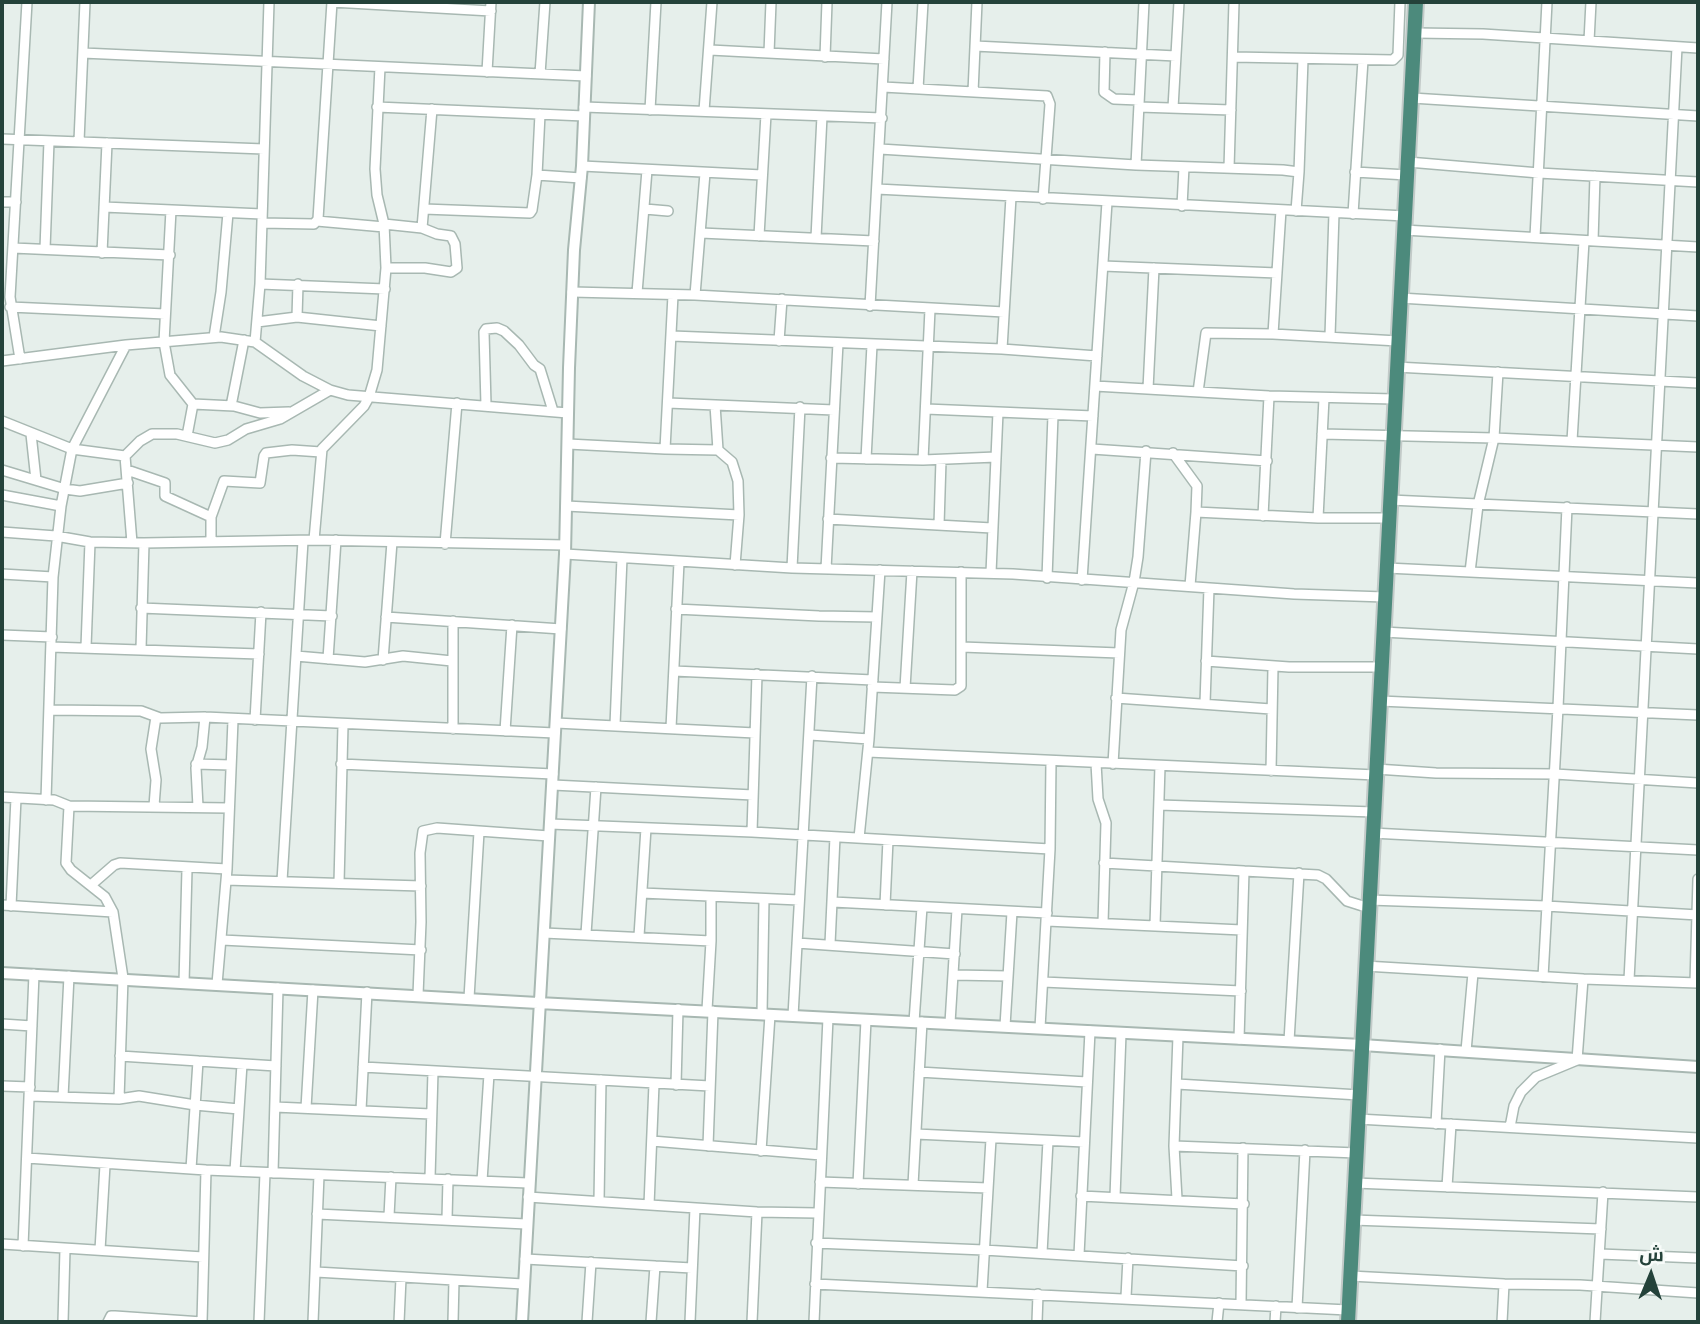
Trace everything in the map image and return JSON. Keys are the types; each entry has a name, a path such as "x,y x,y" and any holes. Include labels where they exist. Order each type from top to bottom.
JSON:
{"highway":[{"path":"1348,1316 1416,2"}],"street":[{"path":"20,359 10,307 27,2"},
{"path":"79,141 85,2"},
{"path":"255,342 260,284 269,2"},
{"path":"317,221 332,2 491,6 487,72"},
{"path":"540,74 545,2"},
{"path":"522,1322 538,1003 556,728 565,549 572,292 582,172 589,2"},
{"path":"650,110 656,2"},
{"path":"704,111 712,2"},
{"path":"769,53 771,2"},
{"path":"825,57 827,2"},
{"path":"870,306 887,2"},
{"path":"918,89 922,2"},
{"path":"974,92 977,2"},
{"path":"1136,165 1144,2"},
{"path":"1173,108 1179,2"},
{"path":"1229,168 1234,2"},
{"path":"1233,57 1396,59 1400,2"},
{"path":"1535,237 1547,2"},
{"path":"1589,41 1591,2"},
{"path":"1415,33 1483,34 1698,48"},
{"path":"975,46 1176,56"},
{"path":"1629,980 1676,47"},
{"path":"710,50 884,60"},
{"path":"1105,52 1104,92 1114,99 1173,108 1231,110"},
{"path":"82,53 586,76"},
{"path":"1296,211 1303,59"},
{"path":"1353,214 1363,60"},
{"path":"314,540 321,452 369,397 377,370 386,268 384,225 377,195 375,169 380,67"},
{"path":"883,87 1046,96 1050,104 1043,199"},
{"path":"1412,99 1698,116"},
{"path":"377,107 540,114 650,110 882,118"},
{"path":"422,228 432,109"},
{"path":"424,209 526,215 532,210 537,175 540,114"},
{"path":"759,236 766,114"},
{"path":"816,238 822,117"},
{"path":"2,139 264,149"},
{"path":"45,249 49,141"},
{"path":"102,253 107,143"},
{"path":"880,149 1299,172"},
{"path":"1182,205 1184,167"},
{"path":"1355,172 1407,168 1698,182"},
{"path":"537,175 647,170 762,175"},
{"path":"638,293 647,170"},
{"path":"695,295 705,173"},
{"path":"1572,441 1580,310 1595,176"},
{"path":"877,189 1353,214 1405,223 1535,237 1698,247"},
{"path":"1002,349 1011,197"},
{"path":"2,202 16,202"},
{"path":"1082,580 1107,202"},
{"path":"104,207 228,213 314,224 317,221 422,228 454,239 457,268 454,271 386,268"},
{"path":"645,209 668,211"},
{"path":"171,210 164,342 170,376 193,404 231,406 256,413 293,412"},
{"path":"1273,334 1281,211"},
{"path":"214,337 228,213"},
{"path":"1330,336 1334,213"},
{"path":"701,233 874,241"},
{"path":"13,248 170,255"},
{"path":"1103,266 1277,272"},
{"path":"1148,389 1154,268"},
{"path":"260,284 385,289"},
{"path":"297,317 298,284"},
{"path":"572,292 782,299 1004,313"},
{"path":"666,449 673,295"},
{"path":"1400,298 1698,316"},
{"path":"779,341 782,299"},
{"path":"10,307 165,314"},
{"path":"923,460 930,309"},
{"path":"257,322 297,317 381,326"},
{"path":"486,405 484,332 486,329 497,328 519,345 540,369 553,411"},
{"path":"1198,392 1206,333 1330,336 1398,341"},
{"path":"672,336 1002,349 1097,356"},
{"path":"2,361 214,337 255,342 303,376 330,390 369,397 568,413"},
{"path":"231,406 244,340"},
{"path":"826,569 838,343"},
{"path":"46,800 53,577 61,506 72,449 126,345"},
{"path":"866,459 872,345"},
{"path":"1396,367 1698,383"},
{"path":"1470,572 1478,505 1494,438 1498,372"},
{"path":"1095,386 1269,396 1394,399"},
{"path":"125,456 140,440 152,434 222,442 246,429 276,421 330,390"},
{"path":"1264,516 1269,396"},
{"path":"1318,518 1324,398"},
{"path":"668,402 834,410"},
{"path":"187,436 193,404"},
{"path":"445,544 457,404"},
{"path":"715,405 718,450"},
{"path":"792,568 800,407"},
{"path":"926,409 1093,416"},
{"path":"991,573 998,412"},
{"path":"1047,578 1053,415"},
{"path":"2,421 72,449 125,456"},
{"path":"32,434 36,480"},
{"path":"1322,434 1698,447"},
{"path":"568,444 718,450 732,462 737,473 735,565"},
{"path":"1092,449 1267,461"},
{"path":"211,541 211,517 224,481 261,482 265,454 292,450 321,452"},
{"path":"1113,764 1119,653 1124,617 1134,582 1146,452"},
{"path":"1173,453 1196,486 1190,586"},
{"path":"125,456 132,543"},
{"path":"831,458 941,460 996,457"},
{"path":"939,525 941,460"},
{"path":"2,470 65,489 85,491 128,483"},
{"path":"127,470 165,482 165,496 211,517"},
{"path":"2,495 61,506"},
{"path":"1390,500 1698,514"},
{"path":"566,506 738,515"},
{"path":"1543,977 1567,507"},
{"path":"1196,512 1318,518 1389,518"},
{"path":"828,519 992,528"},
{"path":"2,532 56,536 90,542 336,540 565,549 622,558 679,562 991,573 1294,594 1385,597"},
{"path":"328,659 336,540"},
{"path":"282,881 303,541"},
{"path":"86,647 90,542"},
{"path":"383,660 392,542"},
{"path":"141,649 144,543"},
{"path":"615,725 622,558"},
{"path":"671,728 679,562"},
{"path":"1387,568 1698,583"},
{"path":"859,838 870,739 880,570"},
{"path":"905,688 912,571"},
{"path":"674,670 812,676 905,688 959,688 962,682 961,572"},
{"path":"2,574 53,577"},
{"path":"1205,703 1209,588"},
{"path":"141,608 332,617"},
{"path":"676,609 877,617"},
{"path":"255,720 261,612"},
{"path":"386,617 561,629"},
{"path":"453,621 453,729"},
{"path":"505,731 512,625"},
{"path":"1383,632 1698,649"},
{"path":"2,635 86,647 259,654"},
{"path":"962,647 1119,653"},
{"path":"296,656 365,662 403,656 452,661"},
{"path":"1206,661 1273,667 1382,667"},
{"path":"1271,771 1273,667"},
{"path":"752,832 757,674"},
{"path":"793,1016 812,676"},
{"path":"1116,698 1271,709"},
{"path":"1380,701 1698,715"},
{"path":"48,710 141,711 156,717 505,731 615,725 755,733"},
{"path":"154,806 156,780 151,749 156,717"},
{"path":"198,807 196,764 202,747 205,718"},
{"path":"217,984 226,874 233,720"},
{"path":"339,883 343,725"},
{"path":"810,735 870,739"},
{"path":"868,752 1271,771 1555,774 1698,783"},
{"path":"1040,1028 1050,849 1051,761"},
{"path":"1096,763 1097,795 1106,823 1103,923"},
{"path":"196,764 231,765"},
{"path":"341,764 553,779 596,787 753,795"},
{"path":"1155,925 1160,766"},
{"path":"586,934 596,787"},
{"path":"2,797 59,801 69,806 229,808"},
{"path":"16,798 6,906 113,912"},
{"path":"1158,805 1374,812"},
{"path":"69,806 66,863 105,897 113,912 123,978 118,1099"},
{"path":"418,995 421,950 420,853 423,831 438,828 479,832 550,830 593,826 1050,849"},
{"path":"639,936 646,828"},
{"path":"469,998 479,832"},
{"path":"1372,834 1698,850"},
{"path":"830,944 835,837"},
{"path":"885,905 888,840"},
{"path":"91,885 120,863 282,881 421,886"},
{"path":"1104,863 1299,873 1326,878 1347,901 1369,904 1546,906 1698,915"},
{"path":"184,983 187,869"},
{"path":"1238,1039 1244,871"},
{"path":"1289,1041 1299,873"},
{"path":"1366,966 1697,983 1698,879"},
{"path":"642,892 799,900"},
{"path":"708,1146 711,897"},
{"path":"761,1150 766,1014 764,899"},
{"path":"833,902 1012,912 1103,923 1242,930"},
{"path":"914,1185 922,907"},
{"path":"950,1023 957,909"},
{"path":"1005,1026 1012,912"},
{"path":"544,933 711,941"},
{"path":"222,940 421,950"},
{"path":"797,943 955,954"},
{"path":"2,972 538,1003 1440,1049 1698,1067"},
{"path":"1466,1051 1473,972"},
{"path":"23,1246 34,974"},
{"path":"953,975 1008,976"},
{"path":"63,1097 69,976"},
{"path":"1577,1060 1583,979"},
{"path":"1043,982 1241,991"},
{"path":"259,1322 275,1107 278,988"},
{"path":"306,1108 313,990"},
{"path":"361,1110 367,992"},
{"path":"676,1085 678,1009"},
{"path":"814,1322 828,1018"},
{"path":"858,1184 866,1020"},
{"path":"2,1024 32,1026"},
{"path":"1079,1255 1090,1031"},
{"path":"1115,1197 1121,1032"},
{"path":"1177,1199 1174,1146 1178,1036"},
{"path":"1436,1124 1440,1049"},
{"path":"120,1056 276,1066"},
{"path":"1510,1127 1514,1106 1521,1092 1536,1077 1577,1060"},
{"path":"191,1169 198,1061"},
{"path":"235,1171 242,1064"},
{"path":"363,1067 709,1086"},
{"path":"430,1178 433,1071"},
{"path":"919,1072 1087,1082"},
{"path":"482,1181 489,1074"},
{"path":"599,1201 601,1080"},
{"path":"649,1205 654,1084"},
{"path":"1177,1084 1359,1095"},
{"path":"2,1086 63,1097 118,1099 139,1096 239,1109"},
{"path":"275,1107 431,1114"},
{"path":"1358,1119 1698,1138"},
{"path":"1447,1187 1451,1124"},
{"path":"916,1134 1084,1142"},
{"path":"982,1291 991,1139"},
{"path":"652,1141 821,1155"},
{"path":"1042,1254 1048,1141"},
{"path":"1174,1146 1357,1153"},
{"path":"1241,1304 1243,1148"},
{"path":"1297,1308 1305,1150"},
{"path":"27,1158 105,1165 528,1183"},
{"path":"100,1250 105,1165"},
{"path":"108,1322 111,1316 115,1316 202,1322 206,1170"},
{"path":"313,1322 319,1175"},
{"path":"389,1216 391,1177"},
{"path":"447,1219 448,1179"},
{"path":"820,1182 988,1188"},
{"path":"1355,1183 1698,1197"},
{"path":"1595,1322 1604,1192"},
{"path":"1081,1196 1244,1204"},
{"path":"528,1197 757,1212 817,1213"},
{"path":"690,1322 695,1208"},
{"path":"752,1322 757,1212"},
{"path":"317,1214 526,1224"},
{"path":"1353,1220 1601,1229"},
{"path":"816,1243 1079,1255 1243,1266"},
{"path":"2,1244 203,1257"},
{"path":"63,1322 65,1249"},
{"path":"1600,1254 1698,1258"},
{"path":"1126,1297 1128,1258"},
{"path":"524,1259 692,1268"},
{"path":"591,1262 587,1322 596,1322"},
{"path":"651,1322 654,1266"},
{"path":"316,1272 523,1284"},
{"path":"1350,1276 1598,1286 1698,1293"},
{"path":"399,1322 401,1278"},
{"path":"453,1322 454,1280"},
{"path":"815,1284 1276,1306 1348,1316"},
{"path":"1502,1322 1504,1284"},
{"path":"1037,1322 1038,1294"},
{"path":"1217,1322 1219,1303"},
{"path":"1275,1322 1276,1306"}]}
